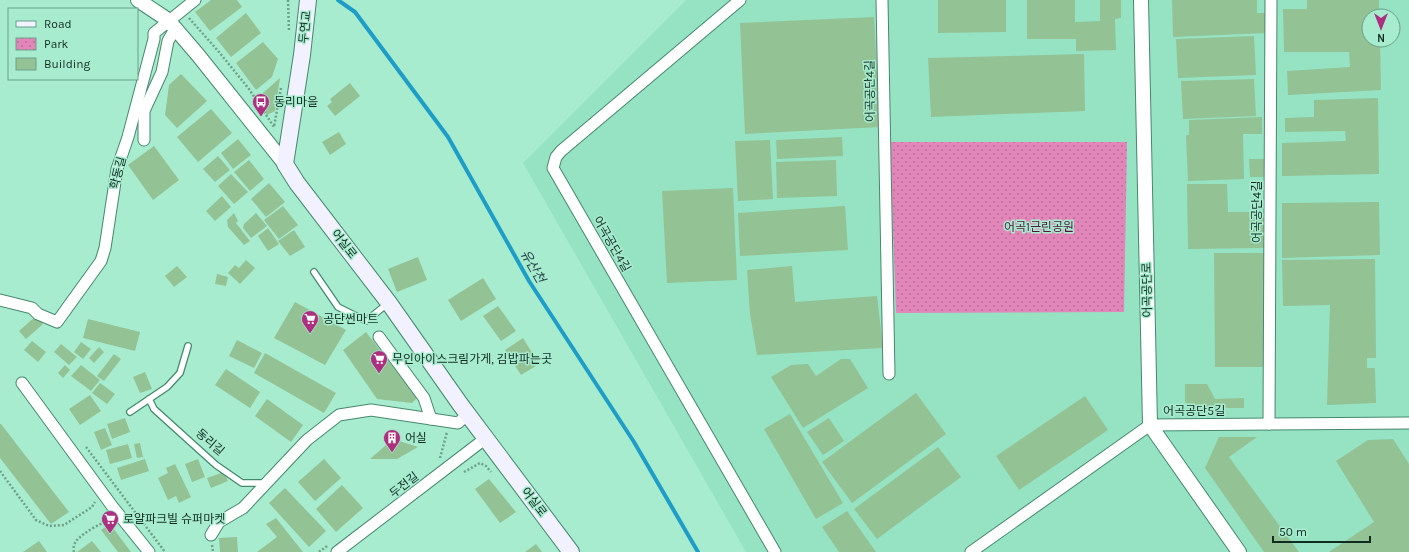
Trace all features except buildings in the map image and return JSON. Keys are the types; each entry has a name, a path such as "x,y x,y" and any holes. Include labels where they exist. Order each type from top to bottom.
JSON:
{"main road":[{"name":"두연교","path":"285,164 302,54 308,0"},
{"name":"어실로","path":"285,164 296,183 389,303 468,414 571,552"}],"street":[{"path":"138,0 172,25 198,55 285,164"},
{"name":"학동길","path":"0,300 32,308 38,314 57,322 101,261 105,248 117,169 130,129 154,39 154,32 172,25 194,0"},
{"name":"어곡공단4길","path":"740,0 561,151 556,157 553,168 775,552"},
{"name":"어곡공단4길","path":"882,0 889,374"},
{"name":"어곡공단로","path":"1141,0 1150,424"},
{"name":"어곡공단4길","path":"1269,424 1271,0"},
{"path":"144,140 144,111 162,72 172,25"},
{"path":"379,337 424,398 432,419"},
{"path":"22,383 112,506 149,552"},
{"path":"211,535 219,522 243,508 307,440 339,415 371,410 458,424 468,414"},
{"name":"어곡공단5길","path":"971,552 1150,424 1409,423"},
{"path":"1150,424 1239,552"},
{"name":"두전길","path":"337,552 486,438"}],"lane":[{"path":"314,272 338,307 366,321 389,303"},
{"path":"130,412 167,387 180,373 188,346"},
{"name":"동리길","path":"149,399 154,409 216,465 242,483 266,483"}],"path":[{"path":"288,0 289,35"},
{"path":"188,17 220,52 249,89 274,127 275,121"},
{"path":"440,458 450,422"},
{"path":"82,443 165,552"},
{"path":"458,476 480,463 486,466 495,476"},
{"path":"0,471 36,520 49,526 64,525 92,507 96,502 94,498"},
{"path":"74,552 76,540 103,522 108,521 113,523"}],"shaded area":[{"path":"686,0 1409,0 1409,552 746,552 523,163"}],"green space":[{"name":"어곡1근린공원","path":"890,142 1127,142 1124,312 896,313"}],"waterway":[{"name":"유산천","path":"338,0 355,12 448,137 529,281 634,442 698,552"}],"place":[{"name":"동리마을","path":"261,117"},
{"name":"공단썬마트","path":"310,334"},
{"name":"무인아이스크림가게, 김밥파는곳","path":"379,374"},
{"name":"어실","path":"392,453"},
{"name":"로얄파크빌 슈퍼마켓","path":"110,534"}]}
